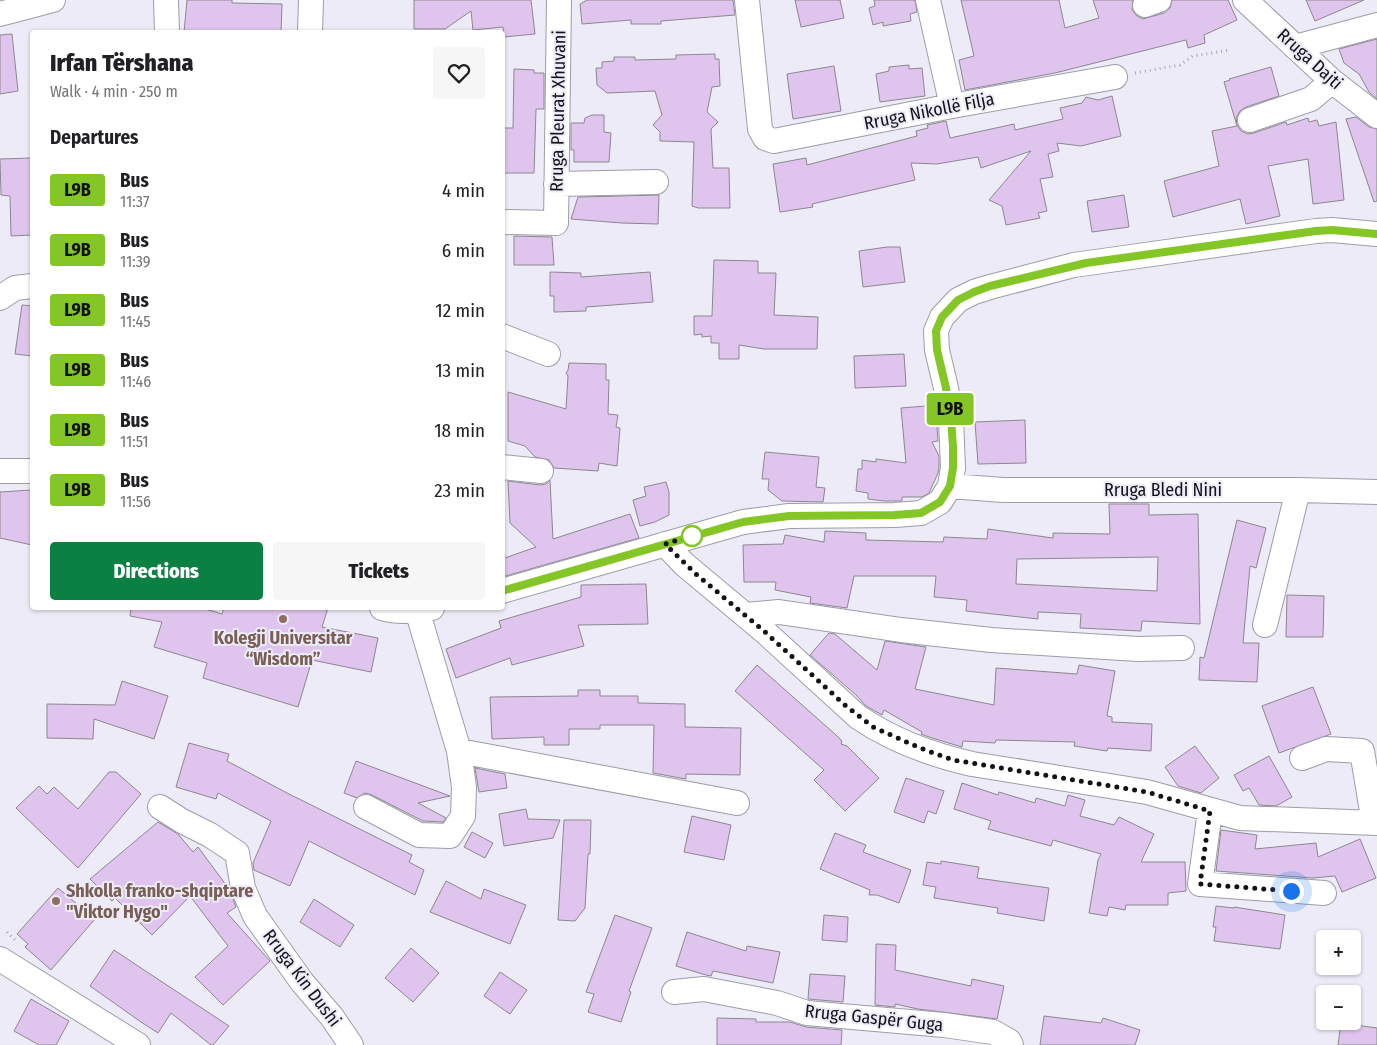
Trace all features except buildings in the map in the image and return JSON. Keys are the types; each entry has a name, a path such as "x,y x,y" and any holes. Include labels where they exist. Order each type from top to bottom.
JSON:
{"street":[{"path":"10,8 53,0"},
{"path":"166,0 167,30"},
{"path":"310,30 311,0"},
{"name":"Rruga Pleurat Xhuvani","path":"505,222 556,223 559,0"},
{"name":"Rruga Nikollë Filja","path":"748,0 760,129 768,140 781,140 952,106 1115,77"},
{"path":"928,0 952,106"},
{"name":"Rruga Dajti","path":"1245,0 1332,81 1377,116"},
{"path":"1295,47 1377,25"},
{"path":"1250,120 1311,99 1332,81"},
{"path":"556,184 656,182"},
{"path":"505,590 743,522 789,516 921,513 940,502 950,486 953,468 952,428 946,388 937,350 936,331 942,317 958,300 974,292 990,286 1106,259 1316,231 1332,230 1377,234"},
{"path":"0,298 15,288 30,286"},
{"path":"505,337 548,354"},
{"path":"505,467 541,471"},
{"path":"0,471 30,471"},
{"name":"Rruga Bledi Nini","path":"950,486 1003,490 1298,490 1377,492"},
{"path":"1265,625 1298,490"},
{"path":"665,544 690,569 746,615 858,717 873,727 910,744 953,760 1147,792 1210,811 1255,820 1375,823 1362,751 1326,749 1302,758"},
{"path":"392,610 411,610"},
{"path":"366,808 419,835 450,836 463,816 464,787 459,751 425,610"},
{"path":"746,615 779,612 902,630 991,640 1138,649 1182,648"},
{"path":"459,751 737,803"},
{"name":"Rruga Kin Dushi","path":"160,808 210,835 237,853 243,888 255,916 302,982 332,1017 351,1045"},
{"path":"1210,811 1200,884 1324,893"},
{"path":"0,960 138,1045"},
{"name":"Rruga Gaspër Guga","path":"674,992 704,989 777,1003 807,1013 944,1025 993,1032 1010,1041 1011,1045"}],"path":[{"path":"1115,77 1180,65 1193,56 1230,50"}],"bus line":[{"name":"L9B","path":"505,590 743,522 789,516 921,513 940,502 950,486 953,468 953,447 951,418 937,350 936,331 942,317 949,308 958,300 974,292 990,286 1106,259 1316,231 1332,230 1377,234"}],"place":[{"name":"Kolegji Universitar “Wisdom”","path":"283,619"},
{"name":"Shkolla franko-shqiptare \"Viktor Hygo\"","path":"56,901"}],"route":[{"path":"692,536 665,544 684,564 746,615 858,717 873,727 953,760 1147,792 1210,811 1200,884 1291,891"}]}
